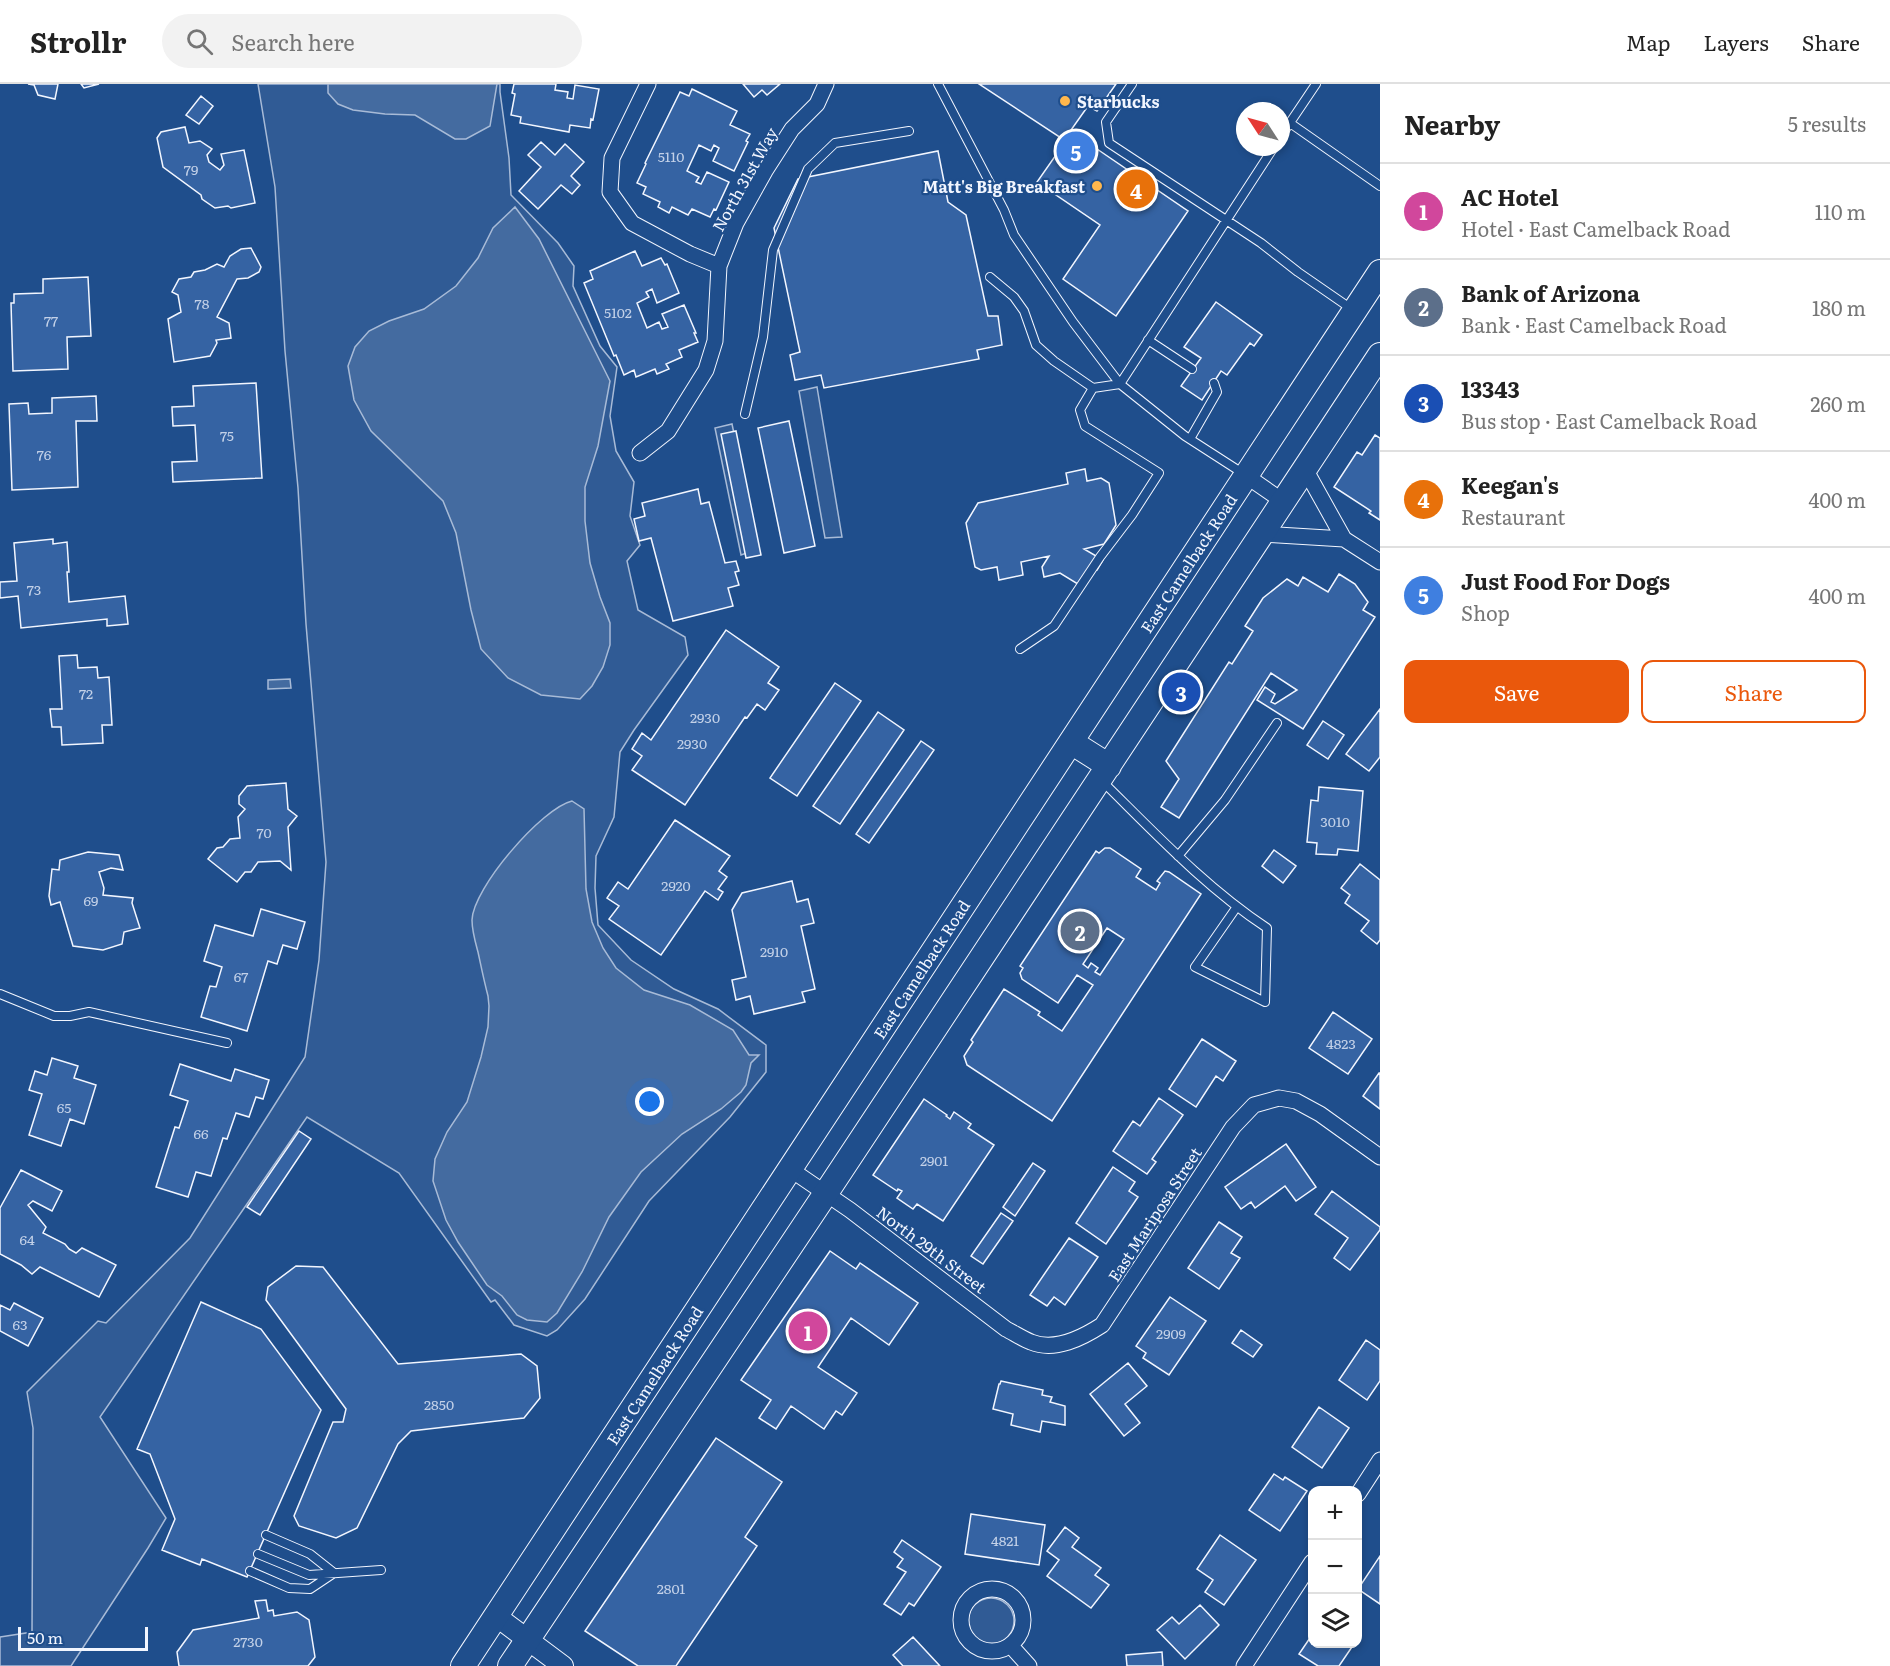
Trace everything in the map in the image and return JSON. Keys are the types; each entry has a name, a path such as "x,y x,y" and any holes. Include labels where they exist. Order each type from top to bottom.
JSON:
{"main road":[{"name":"East Camelback Road","path":"463,1666 1380,272"},
{"path":"510,1666 1380,355"},
{"path":"1071,742 1105,772"}],"street":[{"path":"648,84 612,158 610,192 632,223 690,254 719,266"},
{"name":"North 31st Way","path":"640,453 668,431 706,370 715,341 719,266 736,222 792,129 817,104 826,84"},
{"path":"1305,469 1344,539 1380,562"},
{"path":"1245,475 1284,501"},
{"path":"1262,534 1344,539"},
{"name":"East Mariposa Street","path":"1056,1345 1083,1338 1102,1325 1233,1127 1254,1106 1279,1098 1296,1101 1320,1114 1380,1157"},
{"name":"North 29th Street","path":"790,1169 826,1193 1006,1329 1033,1343 1056,1345"},
{"path":"1362,1488 1380,1460"},
{"path":"1244,1666 1308,1568"},
{"path":"989,1588 1000,1589 1017,1600 1024,1619 1018,1639 1011,1646 1001,1651 980,1650 964,1636 961,1616 964,1606 979,1591 989,1588"},
{"path":"496,1616 563,1666"},
{"path":"1011,1646 1029,1666"}],"lane":[{"path":"938,84 1004,210 1014,235 1073,322 1120,384 1190,439 1245,475"},
{"path":"1132,84 1106,123 1109,142 1261,243 1354,311"},
{"path":"1316,84 1290,123 1380,186"},
{"path":"745,414 763,337 772,250 808,169 835,143 909,131"},
{"path":"990,277 1014,297 1024,311 1036,345 1054,360 1094,388 1120,384 1268,156"},
{"path":"1148,340 1192,369"},
{"path":"1190,439 1217,392 1214,383"},
{"path":"1020,649 1054,626 1159,473 1085,426 1080,410 1094,388"},
{"path":"1178,856 1224,800 1277,723"},
{"path":"1105,772 1178,856 1236,908 1267,928 1265,1002 1195,967 1236,908"},
{"path":"0,994 54,1016 70,1016 89,1012 227,1043"},
{"path":"266,1535 310,1554 334,1573"},
{"path":"258,1554 309,1575 381,1570"},
{"path":"250,1571 289,1588 310,1589 334,1573"}],"shaded area":[{"path":"258,84 500,84 511,195 558,243 574,266 573,286 600,346 617,367 610,416 616,451 634,482 630,516 640,545 627,561 638,610 685,637 688,655 620,752 614,817 596,856 595,888 598,925 631,960 674,989 718,1009 766,1045 766,1072 730,1117 649,1201 585,1299 557,1330 547,1336 514,1325 495,1300 491,1302 399,1173 307,1117 100,1417 166,1518 71,1666 0,1666 0,1637 32,1632 33,1428 27,1392 98,1321 106,1323 190,1238 305,1057 319,960 326,862 306,624 298,488 285,351 275,187"},
{"path":"328,84 497,84 490,126 466,139 455,139 415,115 353,110 338,104 328,93"},
{"path":"515,207 539,239 610,381 598,446 585,487 585,521 590,563 610,623 610,645 603,667 592,686 580,699 541,695 508,678 481,649 456,533 443,501 371,431 354,400 348,366 355,347 369,331 389,321 424,309 456,286 478,258 493,228"},
{"path":"817,387 842,537 825,538 799,391"},
{"path":"732,424 758,549 741,555 715,428"},
{"path":"290,679 291,688 268,689 268,680"},
{"path":"572,801 584,809 586,889 592,922 603,948 616,968 644,990 690,1005 733,1030 749,1055 759,1055 751,1063 746,1085 741,1092 721,1109 682,1134 641,1172 609,1217 582,1272 557,1313 547,1322 527,1320 517,1315 502,1296 487,1285 446,1220 433,1181 435,1159 447,1132 467,1102 488,1027 488,996 472,920 475,906 496,870 527,833 559,807"},
{"path":"991,1598 1007,1605 1014,1621 1007,1637 991,1644 975,1637 968,1621 975,1605"}],"building":[{"path":"28,84 58,84 55,99 38,95 34,85"},
{"path":"81,84 99,84 84,88"},
{"path":"514,84 556,84 555,90 568,92 567,98 573,99 575,85 599,89 590,128 570,125 569,132 520,123 521,117 511,115 515,94 512,93"},
{"path":"743,84 780,84 767,95 762,90 754,97"},
{"path":"979,84 1116,84 1097,111 1088,106 1064,140"},
{"path":"692,89 737,111 730,125 750,134 734,171 713,161 719,148 714,145 711,151 699,145 687,171 699,177 696,182 701,184 707,172 729,182 716,210 714,209 710,217 692,209 688,215 672,207 669,213 658,207 660,202 643,194 646,187 637,183 680,92 689,96"},
{"path":"201,96 213,106 199,124 186,115"},
{"path":"185,127 189,143 200,141 212,149 207,155 209,162 220,170 224,165 221,154 244,150 255,203 231,208 228,206 215,208 163,167 157,138 161,132"},
{"path":"1072,132 1188,211 1116,316 1063,279 1100,225 1037,182"},
{"path":"541,142 555,155 565,144 584,162 571,176 580,185 572,194 561,185 538,209 519,191 541,167 528,155"},
{"path":"938,151 948,202 966,215 988,316 998,316 1002,345 977,350 979,359 824,388 821,375 795,380 790,355 800,352 774,228 798,179"},
{"path":"251,248 261,267 259,272 248,278 237,279 217,317 229,323 231,338 216,340 217,343 210,356 174,362 168,319 181,312 178,295 172,292 179,279 191,277 194,272 217,264 224,267 230,256 241,249"},
{"path":"635,251 642,266 661,258 665,265 667,264 679,293 657,303 652,289 646,292 649,297 637,303 647,328 659,322 662,329 668,327 662,314 684,305 698,342 679,350 682,357 666,364 669,369 657,374 655,369 636,377 634,370 624,375 584,283 593,279 590,271"},
{"path":"88,277 91,336 67,337 68,369 13,371 11,303 14,303 14,294 43,293 43,279"},
{"path":"1216,302 1262,335 1254,346 1250,343 1227,375 1221,371 1202,400 1181,386 1201,358 1184,347"},
{"path":"256,383 262,478 173,482 172,462 197,461 195,425 173,426 172,407 194,406 193,386"},
{"path":"96,396 97,421 76,421 78,487 12,490 9,404 28,403 29,414 52,413 52,398"},
{"path":"789,421 815,546 784,553 758,428"},
{"path":"736,431 761,555 746,558 721,434"},
{"path":"1375,435 1380,438 1380,520 1369,513 1371,511 1334,487 1357,452 1362,455"},
{"path":"1085,469 1087,481 1101,478 1109,483 1116,525 1104,544 1084,549 1103,560 1097,570 1089,572 1081,586 1060,573 1044,577 1042,567 1049,556 1021,562 1023,575 999,580 997,567 981,570 975,567 966,523 978,503 1068,484 1066,473"},
{"path":"698,489 701,504 709,502 725,563 736,561 739,571 735,572 739,585 728,588 733,606 673,621 651,538 639,541 634,519 645,516 642,503"},
{"path":"53,539 53,544 67,542 69,602 125,596 128,624 107,626 107,619 21,628 18,596 0,598 0,582 17,581 14,543"},
{"path":"1339,574 1355,584 1368,602 1363,610 1375,617 1303,729 1257,700 1265,687 1275,694 1271,702 1275,704 1297,690 1271,673 1179,818 1161,807 1179,779 1166,761 1229,662 1232,664 1253,631 1245,626 1263,598 1287,579 1298,586 1303,577 1328,592"},
{"path":"726,630 779,667 768,683 779,690 765,710 757,704 747,718 745,717 685,805 632,770 642,756 632,749 642,733 651,740"},
{"path":"77,655 78,668 97,667 98,678 109,677 112,725 102,725 103,743 62,745 61,727 52,727 50,709 62,709 59,656"},
{"path":"835,683 861,701 797,796 770,778"},
{"path":"1181,688 1184,691 1179,699 1175,696"},
{"path":"1380,709 1380,757 1369,771 1346,754"},
{"path":"878,712 904,730 840,824 813,806"},
{"path":"1323,721 1344,735 1328,759 1307,745"},
{"path":"921,741 934,750 869,843 856,834"},
{"path":"286,783 288,809 297,816 288,827 291,870 280,861 258,862 251,872 245,872 237,882 208,859 217,848 223,847 230,839 240,838 238,817 245,809 239,804 239,796 247,786"},
{"path":"1319,787 1363,791 1358,851 1338,849 1337,855 1316,854 1317,843 1307,842 1311,800 1318,801"},
{"path":"675,820 730,856 719,871 727,877 718,889 723,892 718,900 705,891 661,955 609,919 619,906 607,898 618,882 628,889"},
{"path":"1105,848 1110,848 1141,869 1136,877 1156,890 1160,883 1157,881 1165,871 1201,894 1052,1121 967,1065 964,1056 973,1042 971,1040 1004,989 1040,1012 1038,1015 1062,1031 1093,985 1077,975 1058,1003 1022,979 1020,973 1023,968 1020,966 1096,851 1099,853","holes":["1107,928 1124,939 1100,975 1095,972 1098,968 1091,963 1088,968 1083,964"]},
{"path":"1274,850 1296,866 1283,883 1262,866"},
{"path":"88,852 119,855 123,870 111,868 99,872 104,888 103,895 133,898 132,903 140,928 124,932 122,944 103,950 73,946 60,902 51,905 49,896 52,869 59,870 60,860"},
{"path":"1360,864 1380,880 1380,940 1377,944 1361,931 1369,921 1345,903 1350,895 1341,888"},
{"path":"792,881 797,902 808,899 814,923 801,926 815,989 802,992 805,1002 754,1014 750,996 736,1000 732,980 746,977 732,910 742,893"},
{"path":"261,909 305,922 297,949 283,945 277,964 268,961 247,1031 201,1017 210,986 216,987 222,967 204,961 215,925 253,936"},
{"path":"1333,1012 1372,1039 1348,1074 1309,1048"},
{"path":"1202,1039 1236,1061 1223,1081 1216,1076 1196,1107 1169,1089"},
{"path":"52,1058 78,1066 74,1078 96,1085 84,1124 70,1119 61,1146 29,1135 42,1094 29,1090 35,1071 47,1075"},
{"path":"180,1064 231,1081 235,1069 269,1080 263,1099 256,1097 249,1117 236,1113 227,1139 223,1138 211,1176 196,1172 188,1197 156,1187 175,1127 179,1128 188,1101 170,1095"},
{"path":"1380,1073 1380,1109 1363,1096"},
{"path":"1159,1098 1183,1115 1152,1159 1156,1162 1147,1174 1113,1151 1133,1121 1140,1126"},
{"path":"924,1099 950,1119 954,1112 971,1124 968,1128 994,1145 943,1221 917,1204 913,1209 897,1198 902,1191 898,1189 897,1191 873,1175"},
{"path":"299,1131 311,1139 260,1215 247,1207"},
{"path":"1286,1144 1316,1187 1296,1201 1285,1186 1255,1208 1251,1202 1241,1209 1225,1187"},
{"path":"1033,1163 1045,1171 1015,1216 1003,1207"},
{"path":"1113,1167 1135,1182 1129,1191 1138,1197 1106,1244 1076,1223"},
{"path":"21,1170 62,1191 52,1211 33,1201 28,1205 46,1227 43,1233 65,1244 76,1253 82,1248 116,1265 99,1297 40,1267 32,1274 21,1265 0,1254 0,1208"},
{"path":"1332,1191 1380,1227 1350,1270 1334,1258 1348,1238 1315,1214"},
{"path":"1001,1213 1013,1221 983,1264 971,1256"},
{"path":"1219,1222 1242,1237 1231,1253 1240,1258 1219,1289 1188,1268"},
{"path":"1069,1238 1098,1257 1065,1305 1054,1297 1047,1306 1030,1295"},
{"path":"830,1251 856,1269 860,1263 918,1303 889,1345 851,1318 818,1367 857,1393 842,1415 836,1411 824,1429 791,1406 776,1429 759,1418 771,1400 741,1380"},
{"path":"296,1266 323,1267 398,1364 521,1354 537,1366 540,1398 524,1418 411,1431 398,1444 357,1528 336,1538 299,1526 294,1516 333,1422 343,1422 346,1409 266,1300 268,1287"},
{"path":"1170,1297 1206,1321 1169,1375 1143,1358 1146,1353 1136,1346"},
{"path":"201,1302 261,1329 321,1410 247,1577 202,1559 200,1565 162,1550 175,1519 150,1454 137,1449"},
{"path":"14,1303 43,1318 28,1346 0,1331 0,1305 10,1310"},
{"path":"1241,1330 1262,1345 1253,1357 1232,1343"},
{"path":"1366,1340 1380,1350 1380,1381 1367,1400 1339,1380"},
{"path":"1128,1363 1147,1386 1125,1404 1140,1423 1124,1436 1090,1394"},
{"path":"1001,1381 1043,1390 1042,1395 1052,1397 1050,1402 1065,1406 1065,1425 1042,1421 1040,1432 1011,1425 1013,1414 993,1409"},
{"path":"1319,1407 1349,1428 1322,1468 1292,1447"},
{"path":"716,1438 782,1482 745,1537 757,1546 676,1666 638,1666 585,1631"},
{"path":"1274,1474 1283,1480 1285,1477 1307,1491 1280,1531 1249,1510"},
{"path":"971,1514 1045,1525 1039,1565 965,1554"},
{"path":"1065,1527 1079,1538 1072,1547 1101,1568 1095,1575 1109,1585 1091,1608 1047,1576 1059,1560 1047,1551"},
{"path":"1220,1535 1256,1560 1224,1605 1205,1592 1213,1580 1197,1569"},
{"path":"902,1540 941,1567 914,1606 909,1603 901,1615 884,1604 906,1572 897,1567 903,1559 894,1552"},
{"path":"1380,1556 1380,1604 1362,1592 1362,1583"},
{"path":"266,1600 268,1611 273,1610 274,1616 297,1612 309,1620 315,1657 308,1666 179,1666 177,1652 193,1630 259,1618 255,1601"},
{"path":"1200,1605 1219,1625 1185,1659 1157,1630 1172,1617 1179,1624"},
{"path":"913,1637 940,1666 903,1666 893,1655"},
{"path":"1308,1641 1308,1648 1351,1648 1339,1666 1318,1666 1299,1654"},
{"path":"1162,1652 1163,1666 1127,1666 1126,1655"}],"place":[{"name":"Starbucks","path":"1065,101"},
{"name":"Just Food For Dogs","path":"1076,151"},
{"name":"Matt's Big Breakfast","path":"1097,186"},
{"name":"Keegan's","path":"1136,189"},
{"name":"13343","path":"1181,692"},
{"name":"Bank of Arizona","path":"1080,931"},
{"name":"AC Hotel","path":"808,1331"}]}
